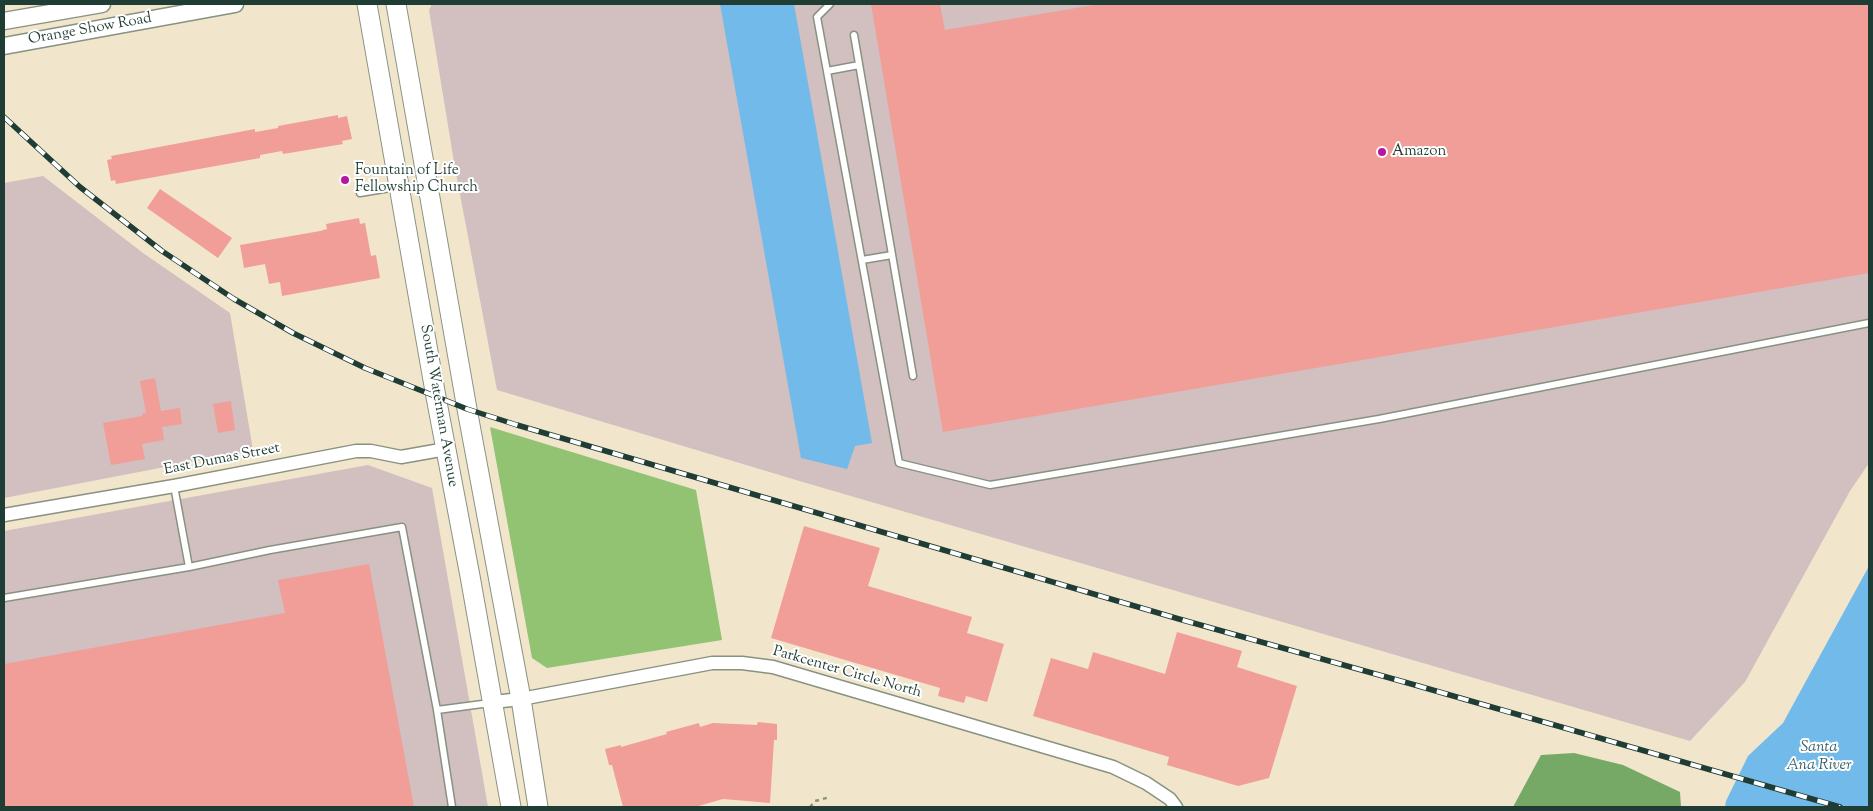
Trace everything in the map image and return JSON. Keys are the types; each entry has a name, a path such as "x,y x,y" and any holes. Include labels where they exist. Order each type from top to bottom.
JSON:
{"main road":[{"name":"Orange Show Road","path":"4,21 102,4"},
{"name":"Orange Show Road","path":"4,46 234,4"},
{"name":"South Waterman Avenue","path":"367,4 511,807"},
{"name":"South Waterman Avenue","path":"396,4 467,409 521,699 538,807"}],"street":[{"name":"East Dumas Street","path":"4,515 356,452 372,451 401,457 446,450"},
{"name":"Parkcenter Circle North","path":"493,702 521,699 712,663 742,663 773,667 1113,767 1146,783 1170,799 1176,807"}],"lane":[{"path":"830,4 818,17 899,463 990,485 1379,419 1869,322"},
{"path":"854,35 913,376"},
{"path":"827,71 859,65"},
{"path":"360,193 400,186"},
{"path":"862,260 892,255"},
{"path":"174,486 189,568"},
{"path":"4,598 189,568 270,550 402,527 437,710 452,807"},
{"path":"437,710 493,702"}],"path":[{"path":"810,807 815,801 830,797"}],"shaded area":[{"path":"432,4 1869,4 1869,463 1850,491 1745,682 1690,741 796,480 497,390 455,168 429,10"},
{"path":"43,176 143,253 230,313 253,450 4,498 4,183"},
{"path":"368,465 432,488 488,807 4,807 4,531"}],"green space":[{"path":"490,427 696,490 722,640 547,668 532,658"},
{"path":"1574,753 1623,765 1680,792 1681,807 1513,807 1541,755"}],"water":[{"path":"720,4 794,4 872,443 855,446 847,469 801,458"},
{"name":"Santa Ana River","path":"1869,566 1869,807 1725,807 1726,801 1748,756 1783,723"}],"building":[{"name":"Amazon","path":"871,4 940,4 945,30 1100,4 1869,4 1869,273 943,432"},
{"path":"338,115 338,118 347,116 352,139 342,141 343,144 283,154 282,151 260,155 260,158 116,184 115,180 111,181 107,160 112,159 111,156 255,129 255,132 278,128 278,126"},
{"path":"160,189 232,238 218,258 147,208"},
{"path":"359,218 360,224 365,223 371,256 376,255 380,278 282,296 280,282 269,284 265,264 244,268 240,245 320,231 327,229 326,224"},
{"path":"155,378 161,411 180,408 182,424 162,427 164,440 142,444 145,459 111,465 103,423 142,416 142,414 146,413 140,381"},
{"path":"231,401 235,430 218,433 213,404"},
{"path":"804,526 880,548 868,586 972,617 967,633 1004,644 987,702 966,696 964,703 938,696 940,688 771,638"},
{"path":"369,564 414,807 4,807 4,664 285,613 278,580"},
{"path":"1177,632 1242,651 1237,667 1297,686 1269,778 1238,786 1167,765 1169,757 1033,716 1051,658 1088,669 1093,652 1165,674"},
{"path":"758,722 777,724 777,740 774,740 770,803 723,799 695,807 623,807 612,765 609,765 605,749 621,745 621,747 699,723 700,727 713,723 757,725"}],"railway":[{"path":"4,117 80,187 162,251 234,299 293,333 365,368 467,409 1179,619 1840,807"}],"place":[{"name":"Amazon","path":"1382,152"},
{"name":"Fountain of Life Fellowship Church","path":"345,180"}]}
